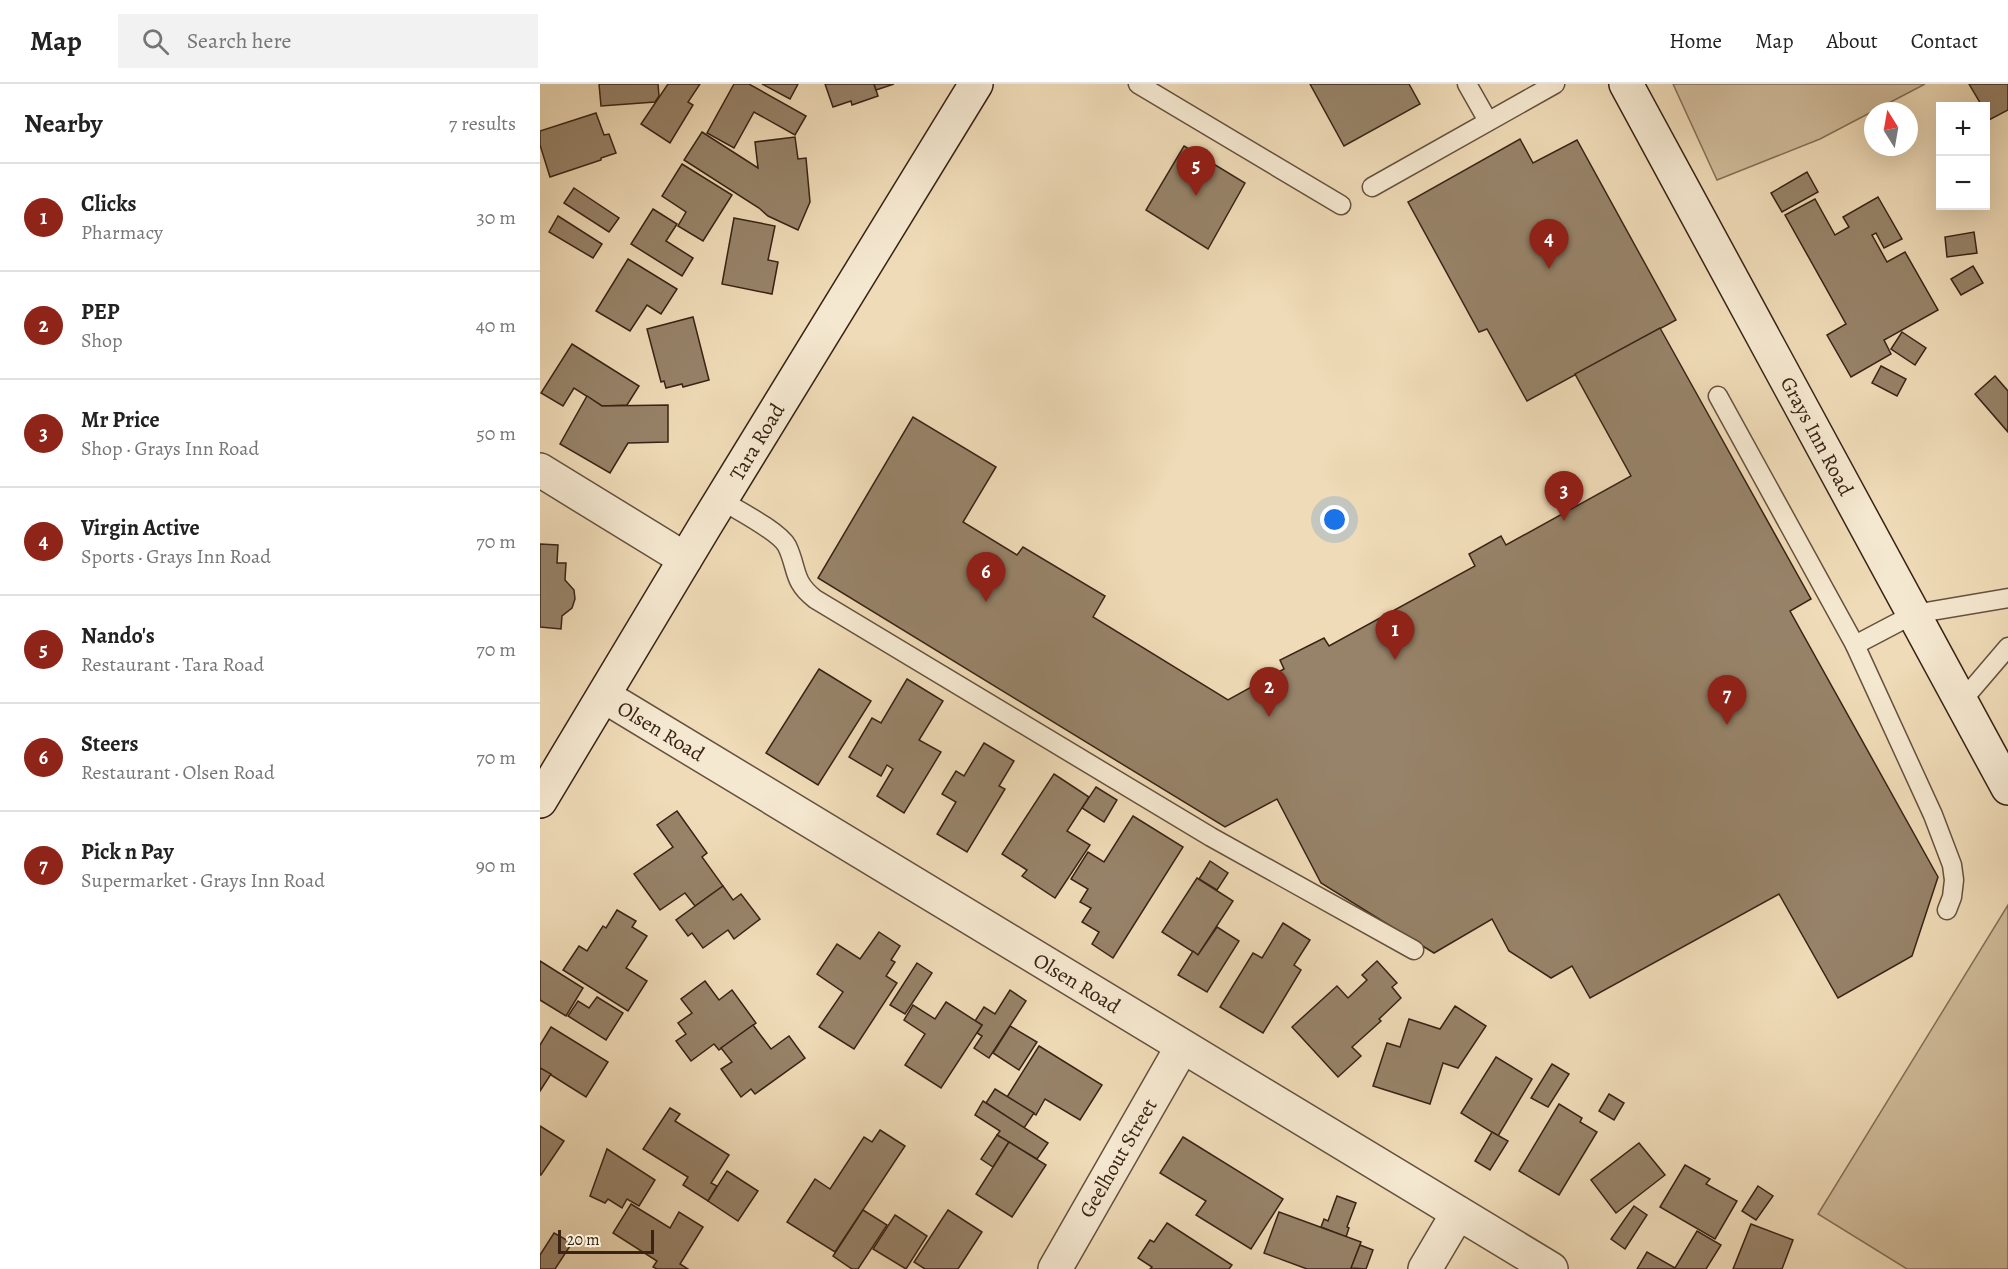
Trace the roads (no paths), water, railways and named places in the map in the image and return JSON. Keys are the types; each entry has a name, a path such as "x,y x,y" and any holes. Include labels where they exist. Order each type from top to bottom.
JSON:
{"street":[{"name":"Tara Road","path":"540,801 976,84"},
{"name":"Grays Inn Road","path":"1626,84 2008,788"},
{"path":"540,470 685,560"},
{"name":"Olsen Road","path":"604,696 1551,1269"},
{"name":"Geelhout Street","path":"1055,1269 1182,1047"},
{"path":"1425,1269 1458,1213"}],"lane":[{"path":"1138,84 1341,205"},
{"path":"1467,84 1488,121"},
{"path":"1372,187 1552,85"},
{"path":"1718,396 1855,645 1933,816 1952,865 1954,889 1947,910"},
{"path":"721,500 779,536 787,546 796,577 803,590 814,599 1211,837 1414,950"},
{"path":"1855,645 1914,614 2008,598"},
{"path":"1961,702 2008,647"}],"place":[{"name":"Nando's","path":"1196,196"},
{"name":"Virgin Active","path":"1549,269"},
{"name":"Mr Price","path":"1564,521"},
{"name":"Steers","path":"986,602"},
{"name":"Clicks","path":"1395,660"},
{"name":"PEP","path":"1269,717"},
{"name":"Pick n Pay","path":"1727,725"}]}
